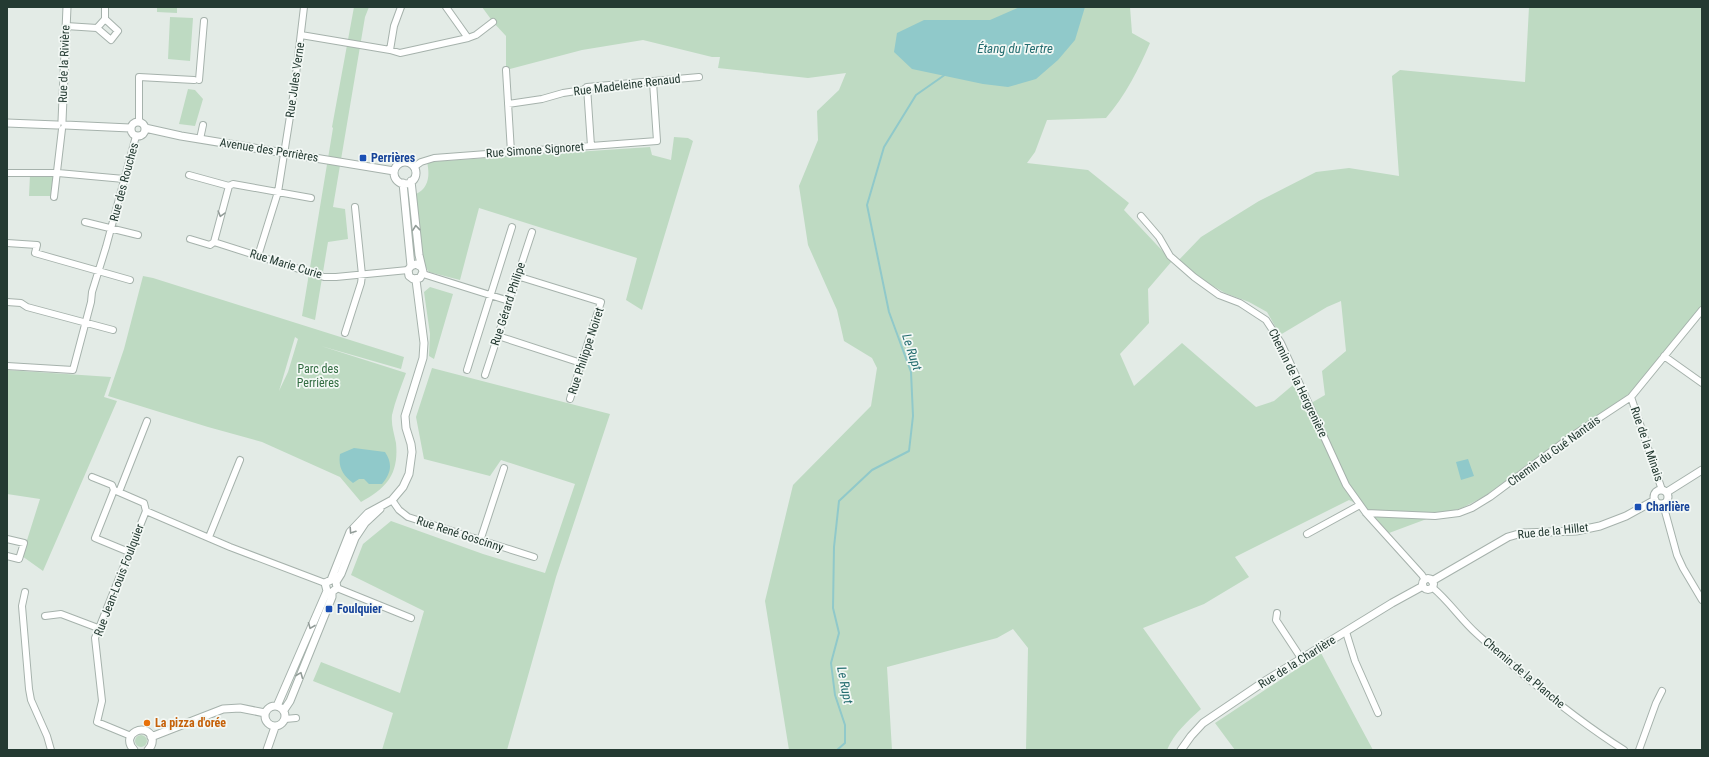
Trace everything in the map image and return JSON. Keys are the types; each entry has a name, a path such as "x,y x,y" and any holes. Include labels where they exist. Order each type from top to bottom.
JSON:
{"street":[{"name":"Rue de la Rivière","path":"54,197 58,173 62,125 67,7"},
{"path":"97,28 105,19 105,7"},
{"name":"Rue Jules Verne","path":"258,256 278,192 285,153 304,7"},
{"path":"390,50 394,26 401,7"},
{"path":"446,7 468,38"},
{"path":"66,26 97,28 111,40 118,31 105,19"},
{"path":"139,122 140,77 196,80 204,21"},
{"path":"301,35 400,53 468,38 476,35 493,22"},
{"path":"506,70 510,152"},
{"name":"Rue Madeleine Renaud","path":"508,104 542,99 563,93 583,90 587,87 653,82 663,79 700,77"},
{"name":"Rue Simone Signoret","path":"414,168 422,162 434,158 657,141 653,82"},
{"path":"587,87 591,146"},
{"path":"139,122 143,124 145,128 141,135 136,136 132,133 130,128 133,123 139,122"},
{"path":"7,123 130,128"},
{"path":"200,139 203,125"},
{"name":"Avenue des Perrières","path":"145,128 200,139 394,171"},
{"name":"Rue des Rouches","path":"7,366 73,370 86,323 92,292 136,136"},
{"path":"411,181 403,183 396,179 394,171 398,164 405,162 412,164 414,168 415,175 411,181 423,274"},
{"path":"7,173 58,173 124,179"},
{"path":"189,175 229,186 233,184 311,198"},
{"path":"403,183 410,268 409,276 416,280"},
{"path":"214,242 229,186"},
{"path":"345,333 361,283 362,275 355,207"},
{"name":"Chemin de la Hergrenière","path":"1141,216 1159,237 1170,256 1194,277 1219,295 1240,303 1266,320 1280,343 1346,485 1366,513 1422,575 1428,584"},
{"name":"Rue des Rouches","path":"85,222 138,236"},
{"path":"467,370 512,226"},
{"name":"Rue Gérard Philipe","path":"485,375 532,232"},
{"name":"Rue Marie Curie","path":"190,239 210,245 214,242 324,277 362,275 410,268"},
{"path":"7,243 37,244 35,253 130,280"},
{"path":"410,268 416,264 421,267"},
{"path":"423,274 509,301"},
{"path":"416,280 423,274"},
{"name":"Rue Philippe Noiret","path":"518,276 601,302 570,399"},
{"path":"277,706 331,586 350,532 368,513 392,500 406,482 412,467 411,444 406,428 405,416 423,358 424,343 416,280"},
{"path":"7,302 21,303 29,307 113,330"},
{"name":"Chemin du Gué Nantais","path":"1366,513 1436,516 1472,508 1490,497 1572,436 1631,397 1702,310"},
{"path":"498,336 581,362"},
{"path":"1664,356 1702,383"},
{"name":"Rue de la Minais","path":"1631,397 1664,491"},
{"path":"129,552 95,538 147,421"},
{"path":"209,538 240,460"},
{"path":"480,541 504,468"},
{"name":"Rue de la Hillet","path":"1428,584 1508,537 1522,533 1576,530 1600,526 1626,516 1655,500 1656,493 1664,491 1702,470"},
{"path":"92,477 112,485 116,491 144,503 146,511"},
{"path":"1663,504 1668,498 1664,491"},
{"name":"Rue René Goscinny","path":"392,500 399,510 408,517 534,557"},
{"path":"1655,500 1658,503 1663,504"},
{"path":"1663,504 1677,555 1702,600"},
{"path":"1307,534 1360,505"},
{"name":"Rue Jean-Louis Foulquier","path":"131,736 97,722 102,701 95,638 146,511 209,538 411,618"},
{"path":"7,539 24,543 19,559 7,556"},
{"name":"Rue de la Charlière","path":"1181,750 1191,736 1204,723 1301,658 1428,584"},
{"name":"Chemin de la Planche","path":"1428,584 1472,630 1510,665 1549,696 1624,750"},
{"path":"267,750 275,727 283,723 285,719 284,710 290,701 332,597 331,586"},
{"path":"25,592 22,606 29,689 31,700 47,736 51,750"},
{"path":"1277,613 1276,620 1301,658"},
{"path":"45,616 61,614 98,628"},
{"path":"1346,632 1355,661 1378,713"},
{"path":"1640,750 1656,703 1662,691"},
{"path":"265,713 272,706 277,706 284,710"},
{"path":"151,737 223,709 240,708 265,713"},
{"path":"265,713 266,722 275,727"},
{"path":"285,719 296,718"},
{"path":"134,750 130,744 131,736 136,731 143,730 151,737 152,744 148,750"}],"green space":[{"path":"157,7 177,7 177,13 157,12"},
{"path":"354,7 369,7 365,17 333,207 345,209 348,239 328,242 315,320 302,316 332,127"},
{"path":"482,7 1130,7 1132,33 1150,43 1141,63 1119,101 1106,118 1047,120 1035,152 1027,163 1088,170 1129,203 1124,210 1172,261 1148,289 1149,323 1120,354 1134,386 1182,343 1256,407 1274,401 1293,385 1306,406 1325,395 1322,371 1346,351 1341,301 1327,307 1280,335 1267,312 1249,302 1225,293 1175,264 1201,237 1259,201 1316,172 1349,168 1399,176 1392,76 1400,70 1525,82 1529,7 1702,7 1702,305 1629,394 1570,433 1485,496 1462,508 1440,514 1389,533 1366,508 1349,500 1235,557 1249,577 1204,604 1143,628 1201,709 1186,723 1167,750 1026,750 1028,648 1013,629 997,638 887,667 892,750 789,750 765,601 793,485 871,406 877,368 872,358 844,341 837,310 808,245 799,186 818,140 817,111 839,90 846,73 808,78 718,68 720,57 712,57 643,40 582,50 506,70 506,36"},
{"path":"170,17 193,18 190,61 168,59"},
{"path":"188,89 195,90 203,99 195,126 179,124"},
{"path":"674,137 688,138 693,141 642,310 626,300 637,258 479,208 460,280 429,272 422,262 416,194 424,188 428,181 427,162 650,147 652,155 671,160"},
{"path":"30,175 55,176 53,196 29,196"},
{"name":"Parc des Perrières","path":"143,276 404,357 401,369 321,346 406,373 396,399 392,415 392,426 396,443 393,472 378,491 361,502 340,477 262,442 108,396 124,349","holes":["295,337 298,339 288,372 279,391"]},
{"path":"430,287 453,294 434,359 429,356 430,334 424,292"},
{"path":"432,368 610,414 556,577 507,750 382,750 393,713 313,681 321,662 400,693 424,611 351,575 363,544 391,521 483,554 545,573 575,484 501,460 490,476 424,459 416,417"},
{"path":"7,370 111,377 104,397 117,401 43,571 22,556 40,499 7,494"},
{"path":"1321,653 1373,750 1235,750 1215,723"},
{"path":"141,735 145,737 147,741 145,745 141,747 137,745 135,741 137,737"}],"water":[{"name":"Étang du Tertre","path":"1020,7 1085,7 1075,40 1058,60 1036,79 1008,87 983,84 912,69 894,52 897,33 924,20 990,20"},
{"path":"354,448 385,452 388,456 390,468 382,484 369,484 364,479 359,479 353,483 346,477 342,471 340,454"},
{"path":"1468,459 1474,476 1461,480 1456,462"}],"waterway":[{"name":"Le Rupt","path":"837,750 845,743 845,725 835,695 831,663 839,633 833,608 834,547 839,501 872,470 909,451 913,416 911,372 889,312 867,205 884,147 916,95 946,74"}],"place":[{"name":"Perrières","path":"363,158"},
{"name":"Charlière","path":"1638,507"},
{"name":"Foulquier","path":"329,609"},
{"name":"La pizza d'orée","path":"147,723"}]}
